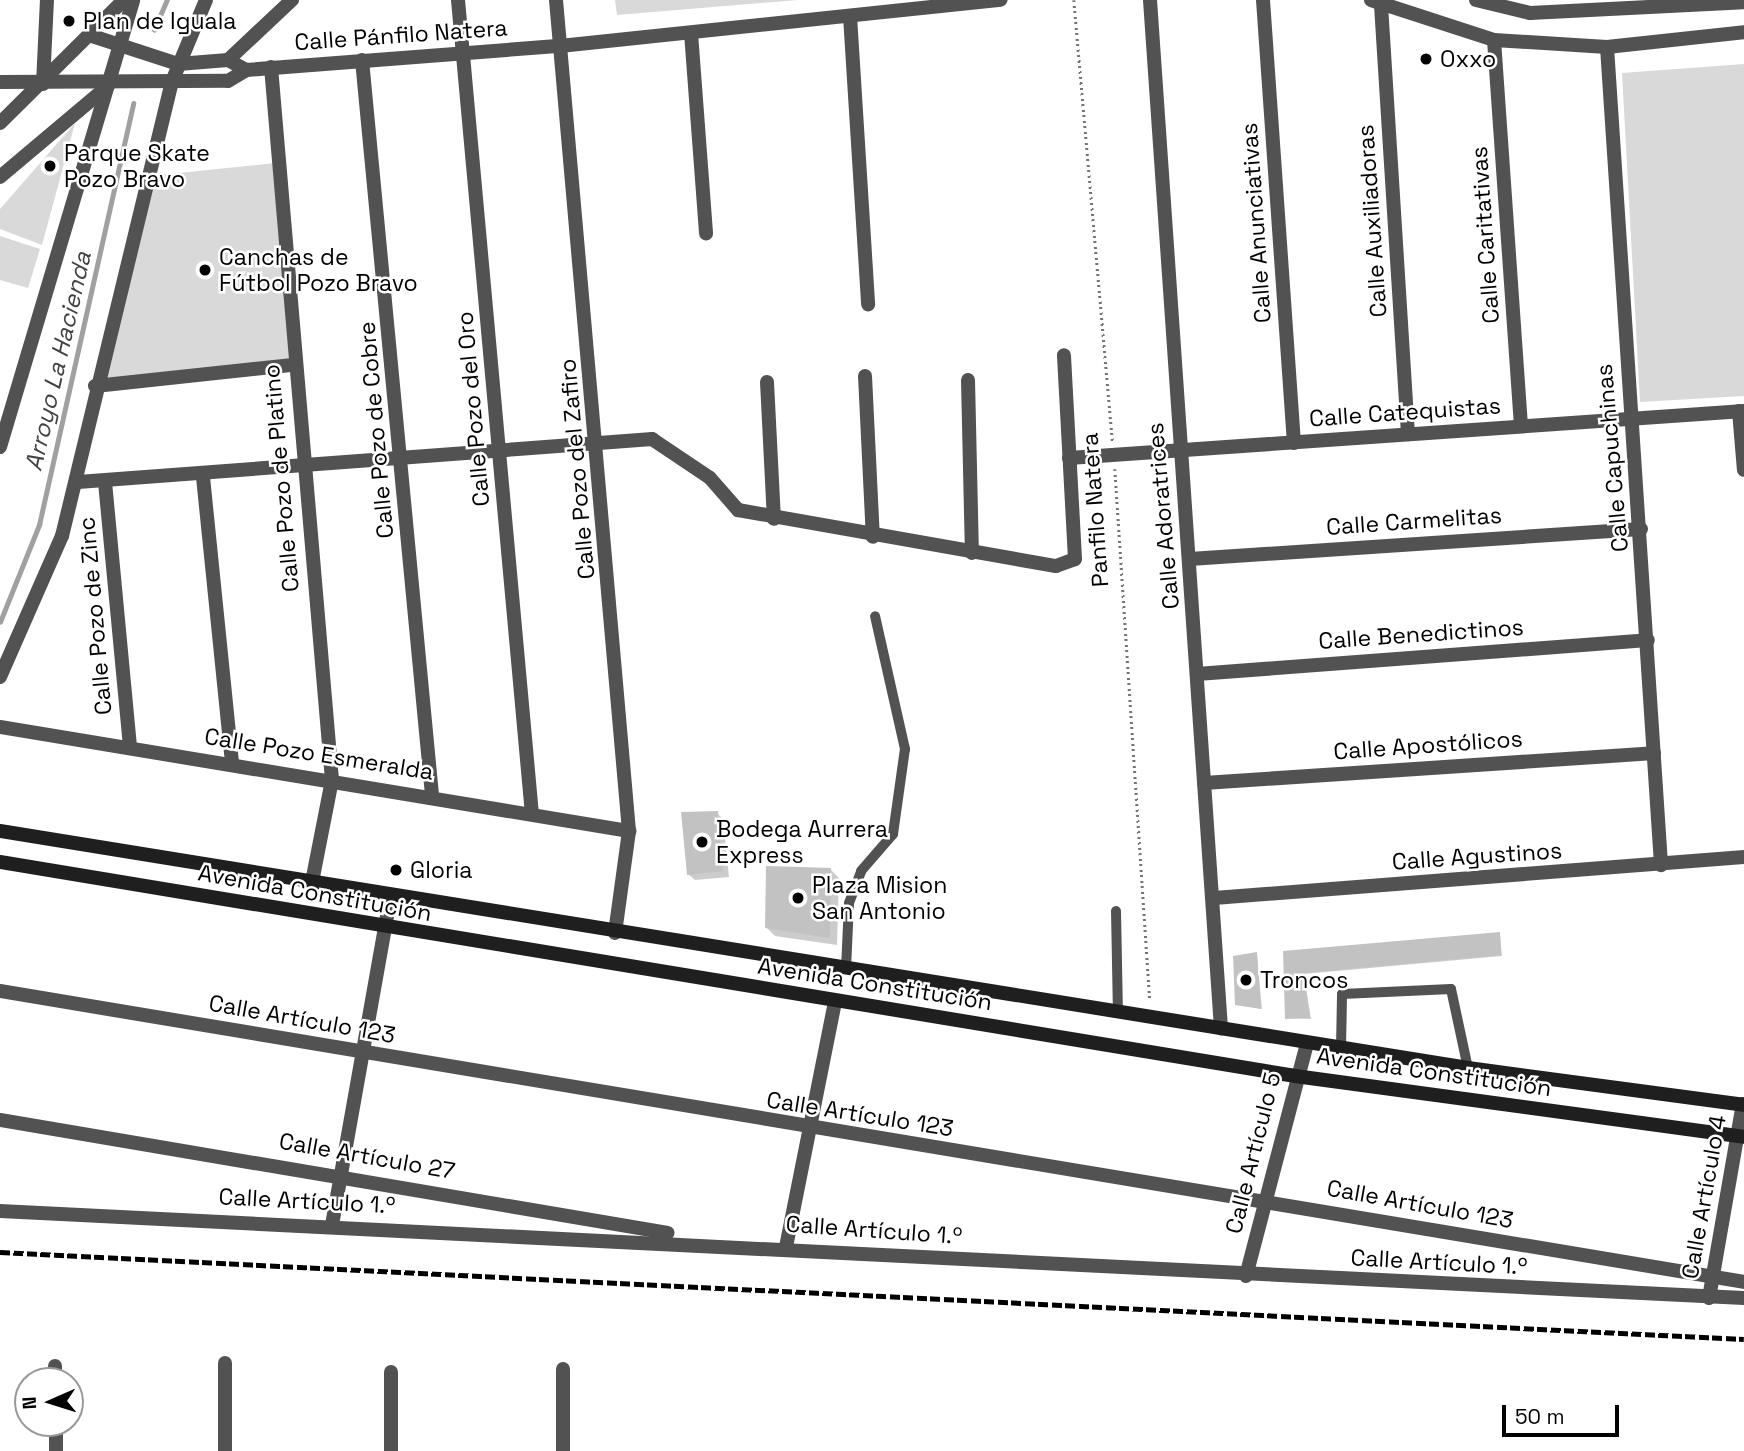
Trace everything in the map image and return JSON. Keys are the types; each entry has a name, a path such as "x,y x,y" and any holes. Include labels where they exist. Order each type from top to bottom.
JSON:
{"main road":[{"name":"Avenida Constitución","path":"0,831 615,933 1307,1043 1468,1068 1744,1104"},
{"name":"Avenida Constitución","path":"0,862 383,928 1295,1076 1741,1137"}],"street":[{"path":"43,84 47,0"},
{"path":"0,123 43,84 124,0"},
{"path":"0,447 133,0"},
{"path":"0,677 44,583 79,482 95,386 171,84 206,0"},
{"path":"228,81 228,60 292,0"},
{"name":"Calle Pozo del Oro","path":"458,0 533,814"},
{"name":"Calle Pozo del Zafiro","path":"556,0 598,440 629,831 615,933"},
{"path":"706,233 691,33 1001,0"},
{"name":"Calle Adoratrices","path":"1150,0 1222,1029"},
{"name":"Calle Anunciativas","path":"1264,0 1294,443"},
{"path":"1476,0 1530,13 1603,7 1744,2"},
{"path":"1376,2 1494,40 1606,47 1744,32"},
{"name":"Calle Auxiliadoras","path":"1376,2 1408,434"},
{"path":"850,16 868,304"},
{"name":"Calle Pánfilo Natera","path":"171,84 228,81 246,70 271,67 463,55 691,33"},
{"path":"89,35 178,64 228,60 246,70"},
{"name":"Calle Caritativas","path":"1494,40 1521,426"},
{"name":"Calle Capuchinas","path":"1606,47 1630,417 1641,529 1661,865"},
{"name":"Calle Pozo de Cobre","path":"362,60 402,457 432,795"},
{"name":"Calle Pozo de Platino","path":"271,67 293,365 332,780 312,882"},
{"path":"0,82 108,86 171,84"},
{"path":"0,177 108,86"},
{"path":"79,482 203,477 499,448 634,438 660,441 710,478 738,510 873,537 1056,566 1075,559 1064,355"},
{"path":"95,386 293,365"},
{"path":"865,376 873,537"},
{"path":"968,380 972,553"},
{"path":"767,383 775,519"},
{"path":"1742,411 1744,470"},
{"name":"Calle Catequistas","path":"1069,458 1742,411"},
{"path":"203,477 232,763"},
{"name":"Calle Pozo de Zinc","path":"105,482 130,745"},
{"name":"Calle Carmelitas","path":"1189,559 1641,529"},
{"name":"Calle Benedictinos","path":"1197,674 1648,640"},
{"name":"Calle Pozo Esmeralda","path":"0,727 130,745 629,831"},
{"name":"Calle Apostólicos","path":"1204,783 1654,753"},
{"name":"Calle Agustinos","path":"1214,898 1744,858"},
{"path":"332,1225 339,1173 364,1052 383,928 391,895"},
{"name":"Calle Artículo 123","path":"0,991 808,1129 1261,1200 1744,1282"},
{"path":"786,1247 835,1002"},
{"name":"Calle Artículo 5","path":"1246,1276 1261,1200 1295,1076 1307,1043"},
{"name":"Calle Artículo 4","path":"1709,1298 1741,1137 1744,1104"},
{"name":"Calle Artículo 27","path":"0,1120 339,1173 725,1243"},
{"name":"Calle Artículo 1.º","path":"0,1211 725,1243 1246,1276 1744,1298"},
{"path":"225,1363 225,1451"},
{"path":"563,1369 563,1451"},
{"path":"391,1372 391,1451"}],"lane":[{"path":"846,969 849,903 861,871 893,834 905,749 875,616"},
{"path":"1116,911 1118,1012"},
{"path":"1341,1048 1342,994 1451,989 1468,1068"}],"path":[{"name":"Panfilo Natera","path":"1074,0 1114,454 1151,1018"}],"shaded area":[{"path":"615,0 798,0 617,15"},
{"path":"1744,64 1744,396 1640,402 1622,73"},
{"name":"Parque Skate Pozo Bravo","path":"75,123 42,245 0,229 0,209"},
{"name":"Canchas de Fútbol Pozo Bravo","path":"275,163 292,364 96,385 150,176"},
{"path":"0,236 40,249 28,288 0,280"}],"building":[{"name":"Bodega Aurrera Express","path":"718,811 723,871 687,875 681,812"},
{"name":"Plaza Mision San Antonio","path":"766,866 831,868 830,938 765,928"},
{"path":"1500,932 1501,955 1303,973 1310,1018 1285,1019 1283,951"},
{"name":"Troncos","path":"1257,952 1261,1009 1235,1005 1233,956"}],"waterway":[{"name":"Arroyo La Hacienda","path":"154,30 167,0"},
{"name":"Arroyo La Hacienda","path":"0,622 39,525 133,103"}],"railway":[{"path":"0,1252 1744,1339"}],"place":[{"name":"Plan de Iguala","path":"69,21"},
{"name":"Oxxo","path":"1426,59"},
{"name":"Parque Skate Pozo Bravo","path":"50,166"},
{"name":"Canchas de Fútbol Pozo Bravo","path":"205,270"},
{"name":"Bodega Aurrera Express","path":"702,842"},
{"name":"Gloria","path":"396,870"},
{"name":"Plaza Mision San Antonio","path":"798,898"},
{"name":"Troncos","path":"1246,980"}]}
